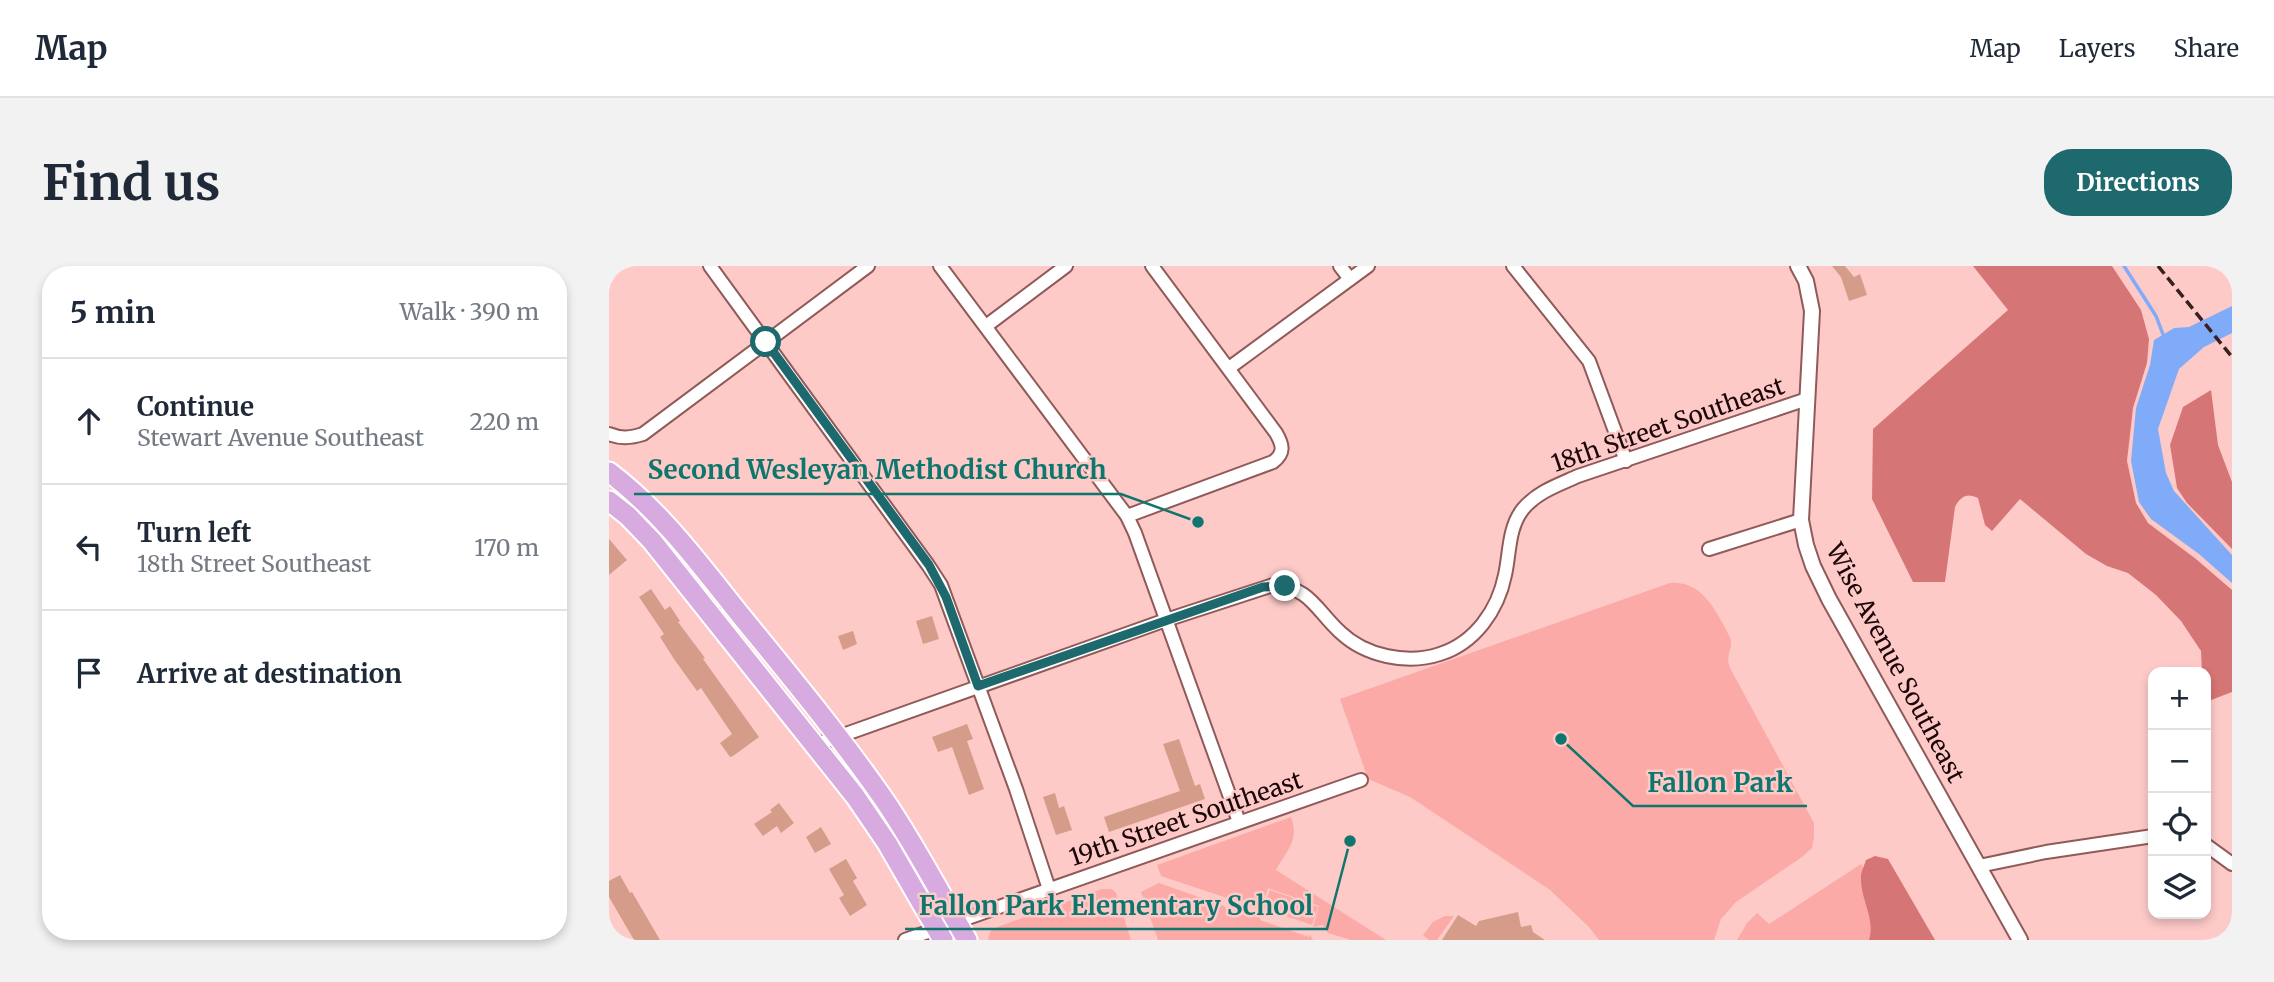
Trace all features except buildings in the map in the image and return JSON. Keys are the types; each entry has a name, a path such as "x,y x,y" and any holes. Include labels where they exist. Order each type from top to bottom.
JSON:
{"main road":[{"path":"609,472 652,509 837,737 885,800 967,940"},
{"path":"609,501 652,541 877,826 939,934"}],"street":[{"path":"710,266 929,565 946,597 1016,789 1049,889"},
{"path":"609,434 633,438 643,434 868,266"},
{"path":"940,266 1127,516 1136,533 1239,822"},
{"path":"986,326 1066,266"},
{"path":"1127,516 1273,462 1280,455 1282,443 1152,266"},
{"path":"1340,266 1350,279"},
{"path":"1229,368 1368,266"},
{"path":"1513,266 1589,361 1626,461"},
{"name":"Wise Avenue Southeast","path":"1798,266 1808,288 1812,311 1801,520 1805,545 1818,578 2020,940"},
{"name":"18th Street Southeast","path":"815,745 1263,587 1285,586 1304,594 1342,634 1373,652 1408,659 1439,654 1455,648 1471,637 1491,611 1505,576 1511,534 1523,509 1545,490 1577,476 1807,398"},
{"path":"1709,549 1801,520"},
{"name":"19th Street Southeast","path":"905,940 939,934 956,921 1361,780"},
{"path":"1979,866 2046,852 2148,837"},
{"path":"2211,849 2232,864"}],"shaded area":[{"path":"1973,266 2112,266 2141,310 2149,339 2147,363 2133,408 2127,461 2136,503 2148,523 2232,590 2232,692 2211,700 2211,667 2202,667 2201,651 2181,621 2156,595 2128,573 2107,566 2086,554 2020,499 1992,531 1985,525 1978,498 1970,495 1962,498 1955,507 1945,582 1913,582 1872,499 1873,429 2008,310"},
{"path":"2211,390 2218,445 2232,482 2232,549 2187,503 2177,488 2170,445 2183,407"},
{"path":"1670,583 1689,586 1703,595 1728,633 1731,641 1728,660 1730,668 1814,823 1812,848 1736,902 1721,919 1714,940 1599,940 1550,890 1410,797 1368,779 1340,699"},
{"path":"1291,817 1293,839 1276,870 1386,940 1351,940 1328,933 1323,925 1313,927 1319,906 1268,888 1261,910 1242,904 1237,896 1227,898 1161,876 1157,865"},
{"path":"1875,856 1888,859 1935,940 1869,940 1871,925 1861,875 1866,860"},
{"path":"1861,864 1906,940 1737,940 1757,913 1769,924"},
{"path":"1159,883 1224,906 1230,913 1234,914 1240,910 1260,917 1260,920 1309,937 1310,935 1313,940 1158,940 1141,892"},
{"path":"1102,889 1112,889 1116,893 1131,940 988,940 990,932 995,928"},
{"path":"1270,890 1318,907 1312,925 1263,908"},
{"path":"1445,916 1454,916 1437,940 1429,940 1423,935 1433,922"}],"water":[{"path":"2232,306 2232,333 2204,347 2179,369 2158,429 2166,473 2174,491 2232,555 2232,583 2199,554 2151,519 2139,502 2131,461 2136,408 2150,365 2154,340 2174,328 2189,327"}],"waterway":[{"path":"2124,266 2156,316 2164,337"}],"railway":[{"path":"2158,266 2232,357"}],"place":[{"name":"Second Wesleyan Methodist Church","path":"1198,522"},
{"name":"Fallon Park","path":"1561,739"},
{"name":"Fallon Park Elementary School","path":"1350,841"}],"route":[{"path":"766,342 941,584 978,686 1263,587 1285,586"}]}
